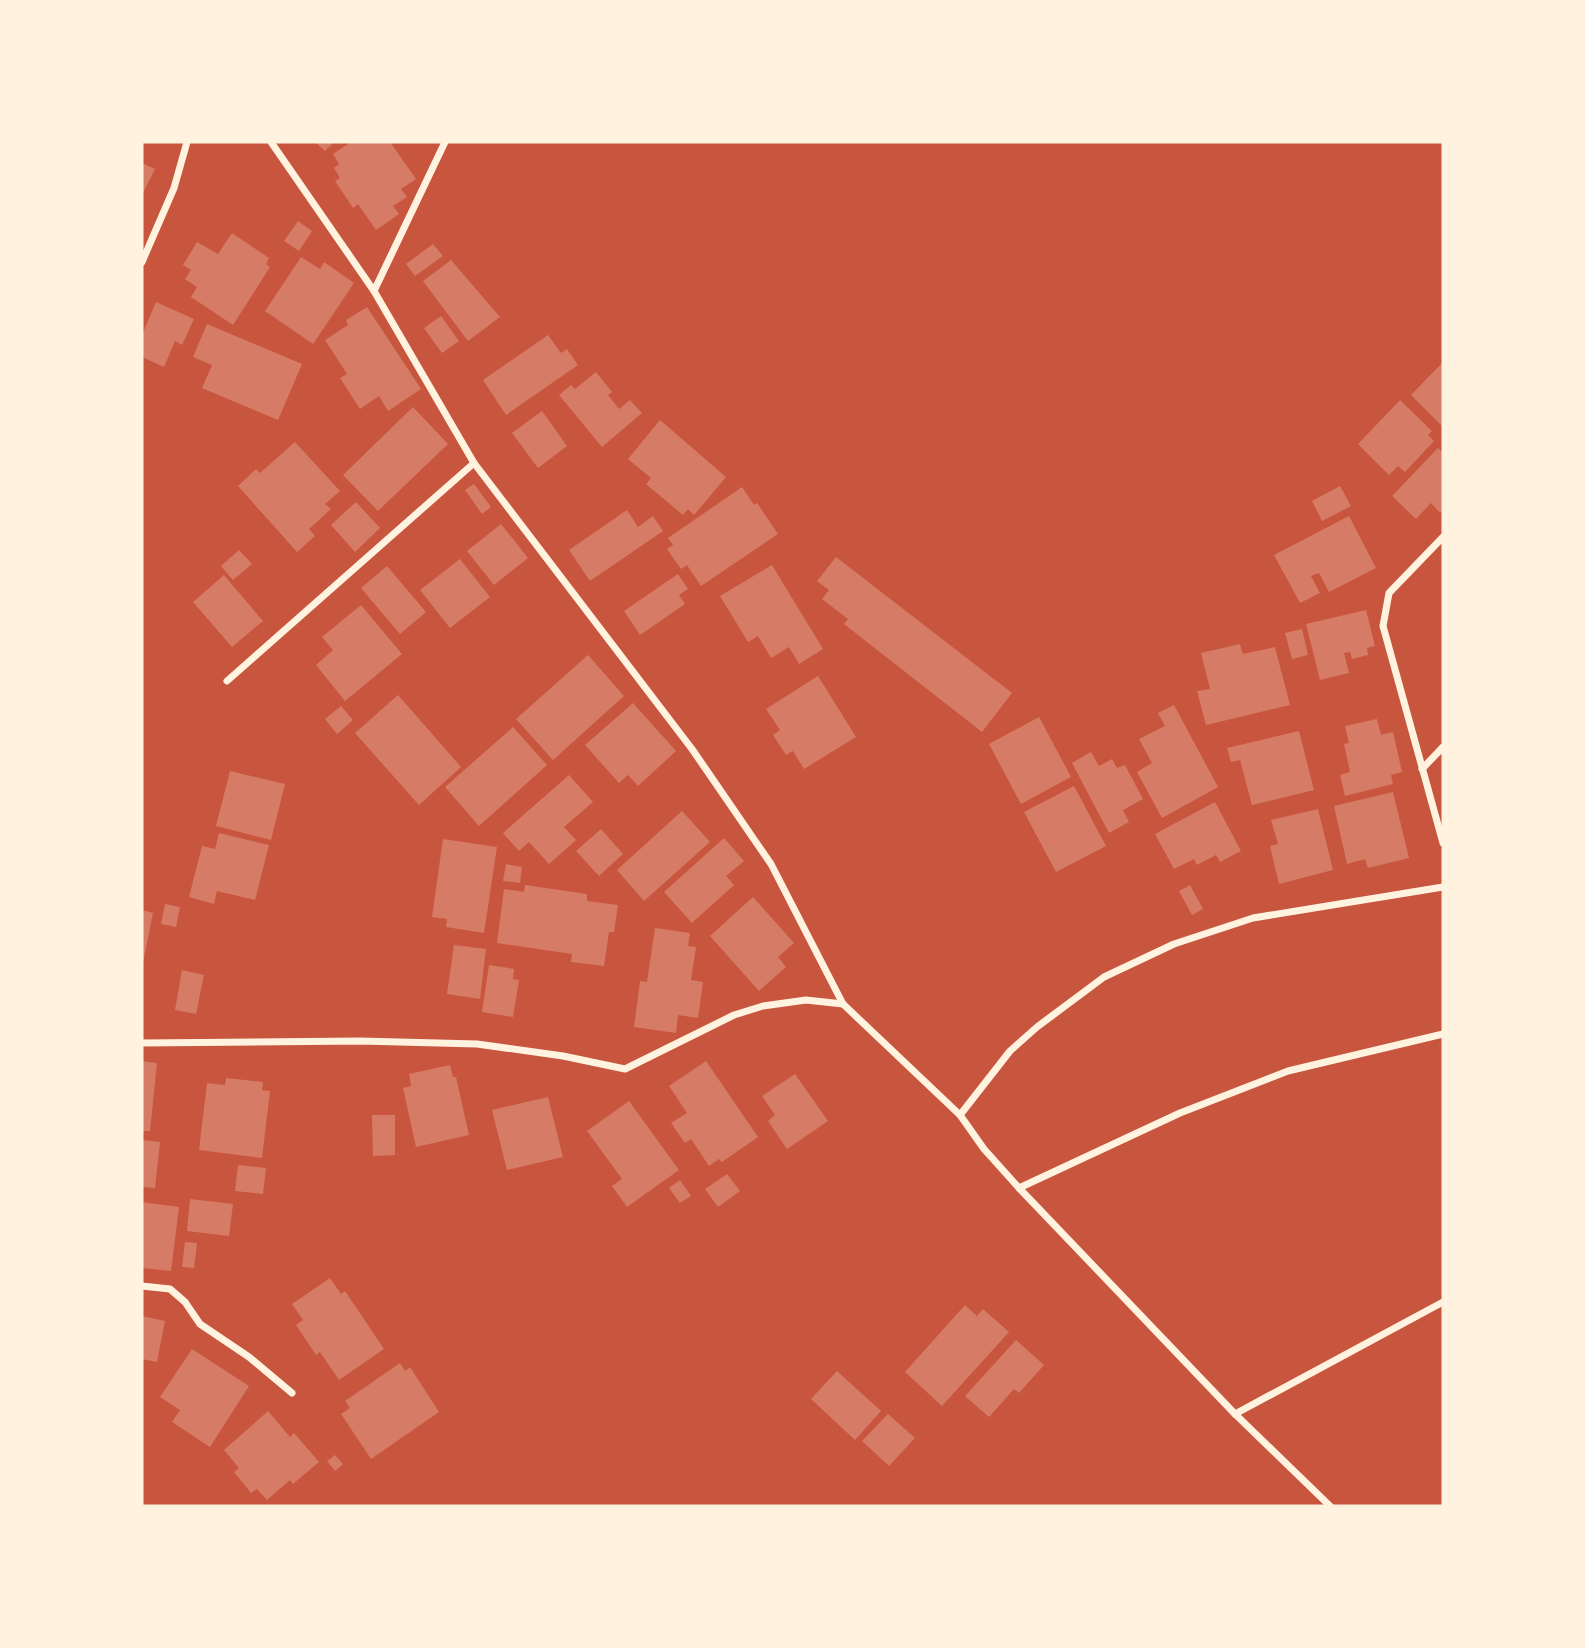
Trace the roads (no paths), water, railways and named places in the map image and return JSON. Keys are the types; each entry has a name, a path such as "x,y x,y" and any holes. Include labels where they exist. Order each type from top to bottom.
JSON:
{"street":[{"path":"142,262 174,188 187,142"},
{"path":"271,142 374,291 474,463 692,749 771,863 843,1004 960,1115 984,1149 1019,1188 1236,1414 1330,1506"},
{"path":"374,291 445,142"},
{"path":"227,681 474,463"},
{"path":"1443,537 1389,593 1383,626 1443,844"},
{"path":"1422,769 1443,747"},
{"path":"960,1115 1010,1051 1037,1027 1104,977 1163,949 1253,918 1443,887"},
{"path":"142,1043 360,1041 477,1045 564,1056 625,1069 734,1015 763,1006 806,1000 843,1004"},
{"path":"1019,1188 1180,1113 1288,1071 1443,1034"},
{"path":"142,1286 170,1289 185,1302 200,1324 249,1357 292,1393"},
{"path":"1236,1414 1443,1302"}]}
